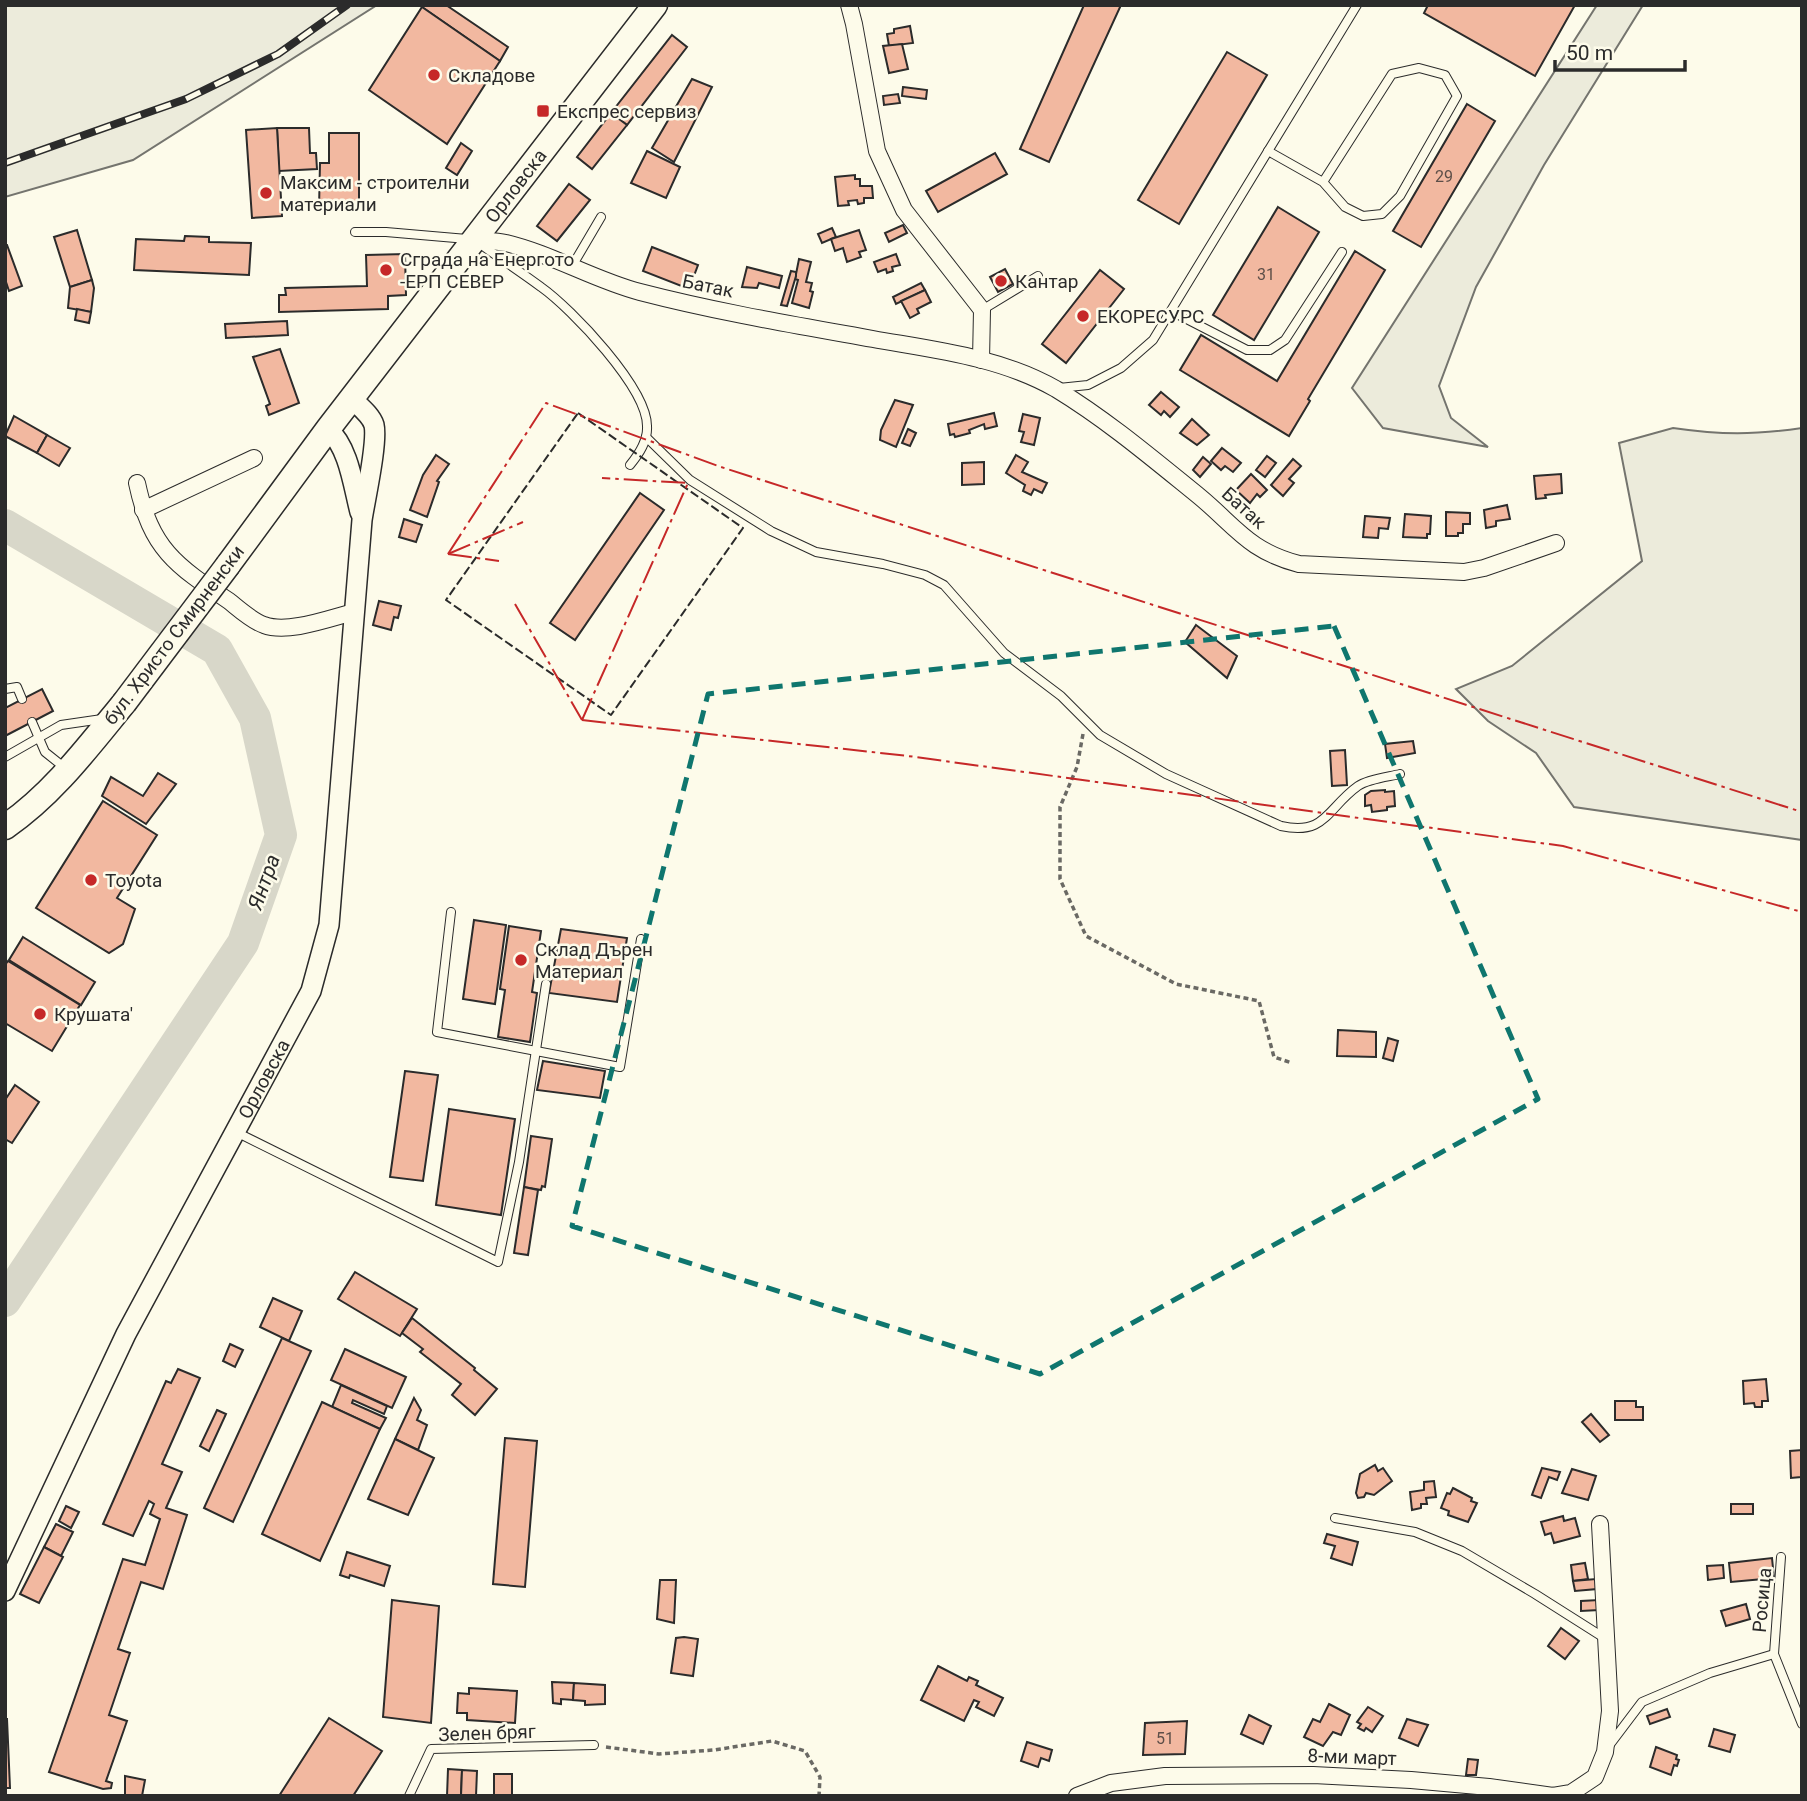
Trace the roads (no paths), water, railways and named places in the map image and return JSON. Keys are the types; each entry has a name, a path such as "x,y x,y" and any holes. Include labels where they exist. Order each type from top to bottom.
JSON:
{"main road":[{"name":"Орловска","path":"328,429 655,5"},
{"name":"бул. Христо Смирненски","path":"5,827 36,802 118,711 328,429"}],"street":[{"path":"849,5 877,151 904,211 982,310 981,360"},
{"name":"Батак","path":"475,240 503,242 636,291 707,309 981,360 1012,369 1055,389 1115,429 1253,545 1278,558 1298,564 1464,572 1484,568 1556,543"},
{"name":"Орловска","path":"5,1591 126,1334 311,991 329,925 362,520 374,426 369,416 352,399"},
{"name":"Орловска","path":"328,429 336,435 342,447 362,520"},
{"path":"143,510 254,458"},
{"path":"137,483 143,510 164,551 189,574 264,625 282,628 305,625 354,612"},
{"name":"8-ми март","path":"1077,1796 1111,1783 1165,1776 1313,1775 1367,1787 1411,1780 1553,1796 1571,1793 1595,1777 1605,1752 1611,1711 1600,1524"}],"lane":[{"path":"1055,389 1088,386 1121,368 1153,340 1357,5"},
{"path":"1268,151 1323,182 1345,207 1363,216 1382,214 1399,196 1457,96 1445,75 1419,68 1392,74 1323,182"},
{"path":"571,268 601,216"},
{"path":"355,232 475,240 542,287 569,310 598,343 629,381 645,411 646,437 630,465"},
{"path":"1171,311 1247,351 1270,351 1285,340 1342,251"},
{"path":"982,310 1038,276"},
{"path":"646,437 690,480 771,531 816,552 883,564 925,575 944,585 1004,653 1061,696 1100,735 1166,774 1281,827 1296,830 1309,828 1320,822 1360,785 1400,774"},
{"path":"5,689 17,687 22,699"},
{"path":"5,757 61,725 118,711"},
{"path":"32,722 45,752 67,770"},
{"path":"451,912 437,1032 620,1067 641,939"},
{"path":"236,1132 498,1262 519,1162 546,984"},
{"path":"1335,1518 1415,1532 1462,1551 1606,1639"},
{"name":"Росица","path":"1782,1557 1774,1654 1802,1724"},
{"name":"8-ми март","path":"1605,1752 1642,1702 1710,1673 1774,1654"},
{"name":"Зелен бряг","path":"409,1796 431,1749 594,1745"}],"waterway":[{"name":"Янтра","path":"5,525 217,650 255,718 281,835 243,943 5,1301"}],"railway":[{"path":"5,163 186,99 278,54 347,5"}],"place":[{"name":"Складове","path":"434,75"},
{"name":"Експрес сервиз","path":"543,111"},
{"name":"Максим - строителни материали","path":"266,193"},
{"name":"Сграда на Енергото -ЕРП СЕВЕР","path":"386,270"},
{"name":"Кантар","path":"1001,281"},
{"name":"ЕКОРЕСУРС","path":"1083,316"},
{"name":"Toyota","path":"91,880"},
{"name":"Склад Дърен Материал","path":"521,960"},
{"name":"Крушата'","path":"40,1014"}]}
